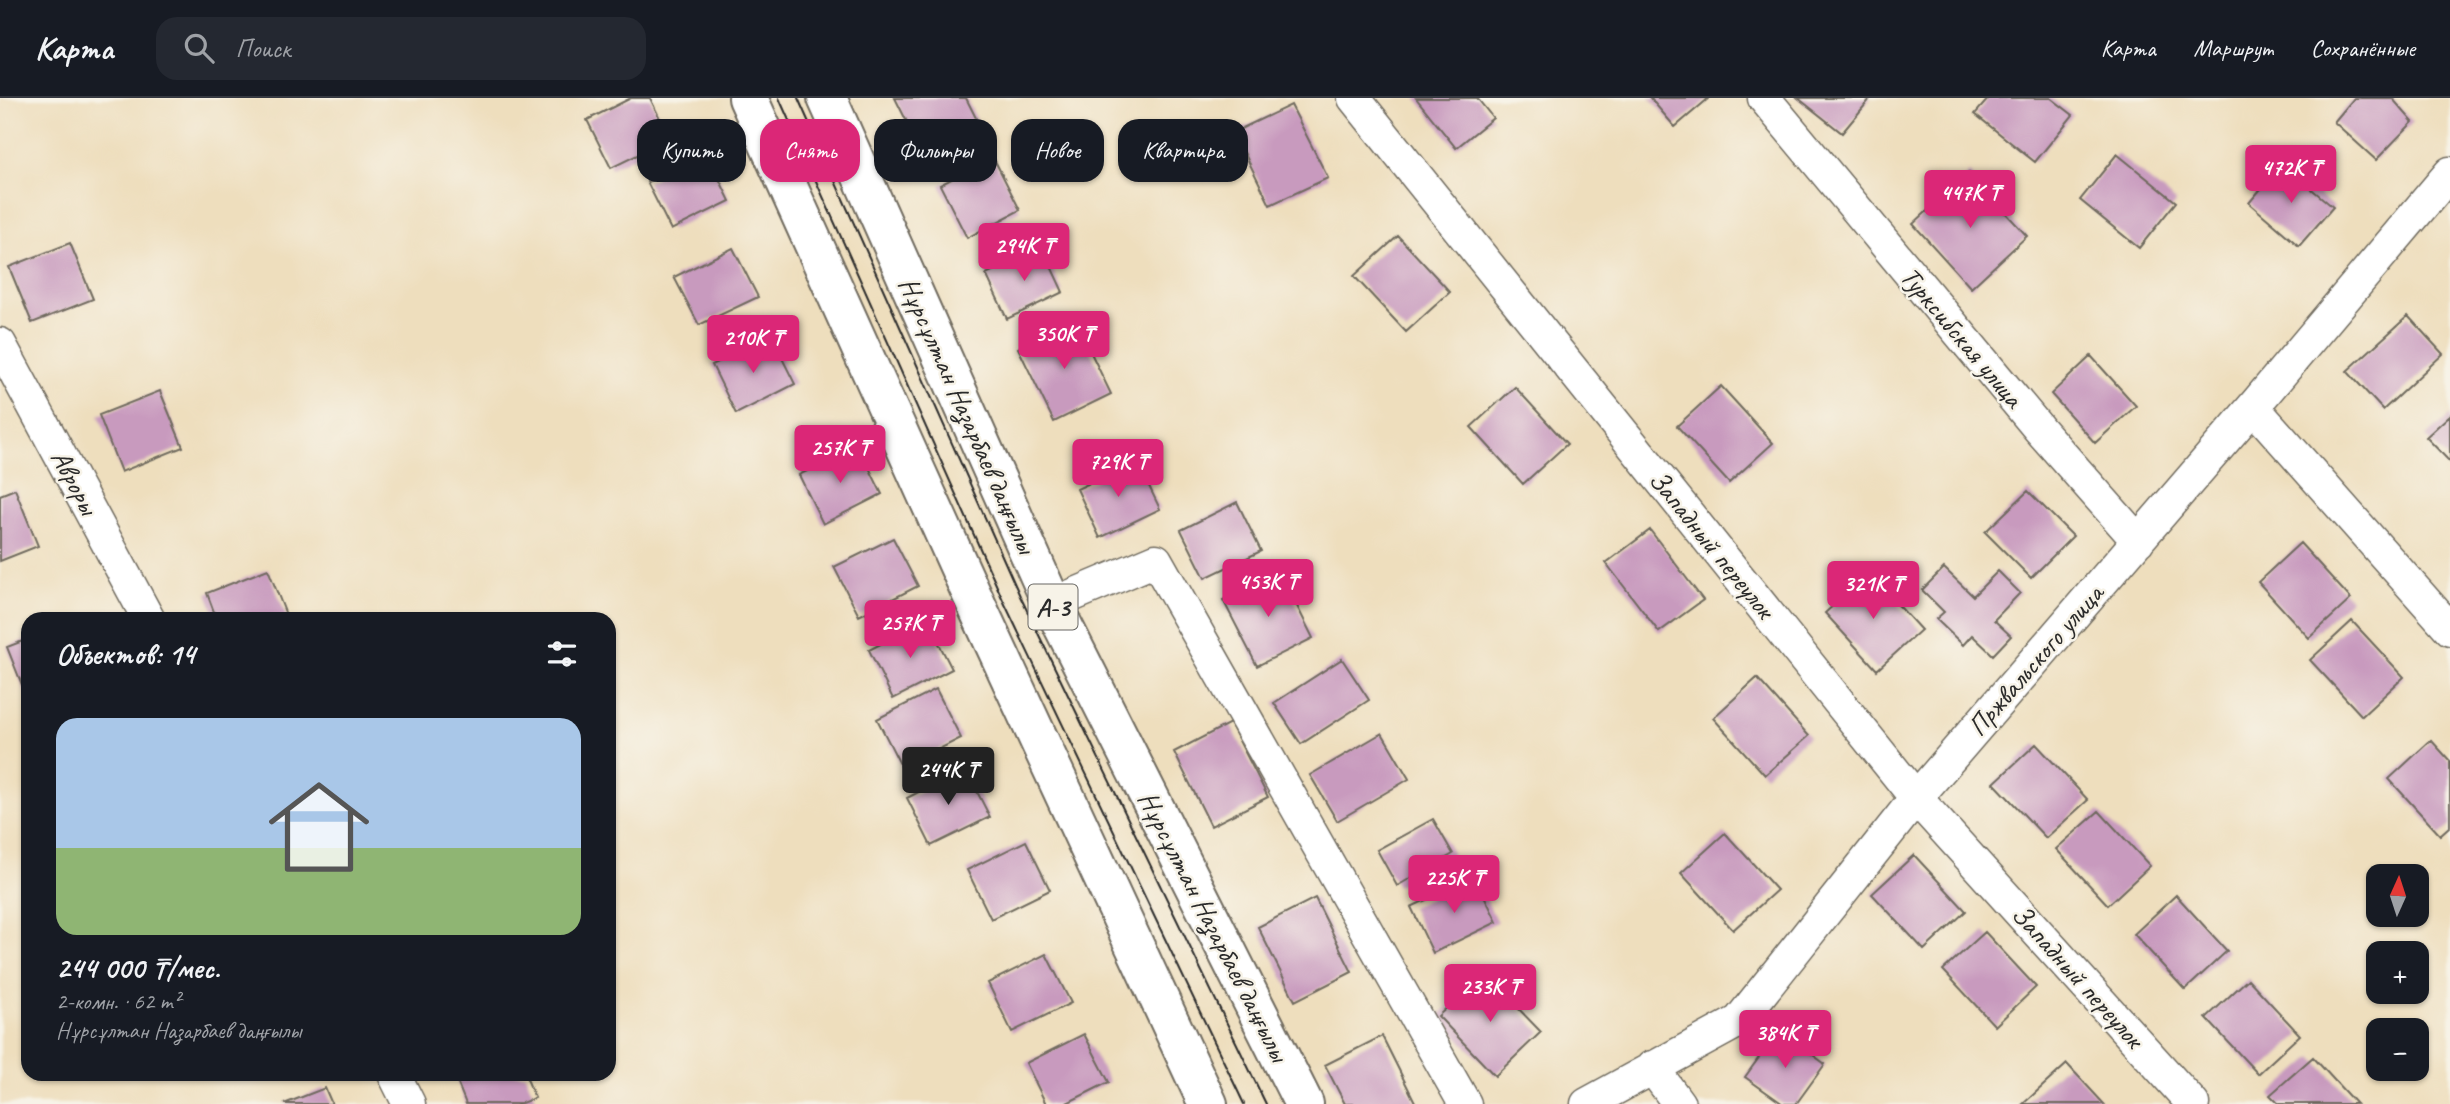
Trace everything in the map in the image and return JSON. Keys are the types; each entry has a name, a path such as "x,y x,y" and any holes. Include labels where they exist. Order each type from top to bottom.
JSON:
{"highway":[{"path":"748,98 981,615 1208,1104"},
{"name":"Нұрсұлтан Назарбаев даңғылы","path":"827,98 1052,604 1304,1104"}],"street":[{"name":"Западный переулок","path":"1354,98 1916,798 2193,1104"},
{"name":"Турксибская улица","path":"1764,98 2039,430 2138,541"},
{"name":"Пржвальского улица","path":"1587,1104 1739,1021 1916,798 2253,407 2450,173"},
{"name":"Авроры","path":"0,344 145,612"},
{"path":"2253,407 2450,629"},
{"path":"1052,604 1156,560 1465,1104"},
{"path":"1652,1067 1679,1104"},
{"path":"398,1081 409,1104"}],"building":[{"path":"631,98 650,98 660,119 637,119 637,155 611,168 587,120"},
{"path":"895,98 966,98 976,119 906,119"},
{"path":"1416,98 1477,98 1493,118 1456,148"},
{"path":"1650,98 1709,98 1675,127"},
{"path":"1798,98 1871,98 1842,133"},
{"path":"1989,98 2051,98 2073,115 2035,162 1975,114"},
{"path":"2354,98 2392,98 2413,122 2376,160 2334,122"},
{"path":"1291,105 1328,178 1270,205 1248,160 1248,125"},
{"path":"2117,154 2176,202 2139,248 2080,200"},
{"path":"2282,164 2333,207 2299,246 2249,203"},
{"path":"997,165 1020,210 967,238 940,185 946,182 997,182"},
{"path":"1969,173 2027,236 1971,288 1913,224"},
{"path":"647,182 721,182 730,201 671,230"},
{"path":"1398,236 1450,292 1406,332 1354,276"},
{"path":"70,243 93,299 32,323 9,267"},
{"path":"1042,247 1063,292 1007,319 986,274"},
{"path":"733,248 758,297 699,325 674,277"},
{"path":"2408,316 2443,354 2383,410 2347,371"},
{"path":"1075,320 1111,394 1054,422 1018,348"},
{"path":"771,336 795,384 736,414 712,365"},
{"path":"2091,356 2136,406 2095,443 2051,394"},
{"path":"1721,386 1773,443 1729,483 1677,426"},
{"path":"1515,387 1567,444 1523,484 1471,427"},
{"path":"160,391 183,447 121,472 99,415"},
{"path":"2450,415 2450,462 2426,437"},
{"path":"858,445 882,494 823,524 799,475"},
{"path":"1137,461 1160,509 1100,538 1077,489"},
{"path":"15,489 38,546 0,561 0,495"},
{"path":"2028,491 2073,536 2031,578 1985,532"},
{"path":"1237,502 1261,551 1205,578 1181,530"},
{"path":"1650,530 1703,600 1659,632 1606,563"},
{"path":"893,538 918,586 859,616 834,567"},
{"path":"2300,543 2351,599 2309,638 2258,582"},
{"path":"1944,568 1973,596 1998,571 2020,593 1994,620 2011,636 1993,655 1972,635 1963,645 1936,619 1944,612 1922,590"},
{"path":"268,569 285,612 214,612 207,593"},
{"path":"1280,572 1313,638 1257,666 1223,600"},
{"path":"1869,573 1921,630 1877,670 1825,613"},
{"path":"927,620 952,669 893,699 869,650"},
{"path":"2352,621 2404,677 2362,716 2310,660"},
{"path":"21,642 21,682 7,647"},
{"path":"1342,659 1369,700 1301,744 1274,703"},
{"path":"1757,678 1809,736 1765,775 1713,718"},
{"path":"936,689 961,738 902,768 877,719"},
{"path":"1230,723 1268,797 1211,826 1174,752"},
{"path":"1382,733 1409,779 1337,821 1310,775"},
{"path":"2431,740 2450,761 2450,826 2440,835 2389,779"},
{"path":"2036,744 2088,800 2046,838 1994,783"},
{"path":"965,768 990,817 931,846 907,798"},
{"path":"2099,811 2150,866 2108,905 2056,849"},
{"path":"1433,819 1453,854 1397,886 1377,850"},
{"path":"1725,833 1777,890 1733,930 1681,873"},
{"path":"1026,841 1050,890 991,919 967,870"},
{"path":"1914,855 1966,911 1924,950 1872,894"},
{"path":"1475,877 1497,922 1433,953 1411,907"},
{"path":"2176,895 2227,951 2185,990 2134,934"},
{"path":"1315,898 1352,972 1295,1001 1258,927"},
{"path":"1985,932 2036,987 1995,1026 1943,970"},
{"path":"1046,954 1071,1003 1012,1032 988,983"},
{"path":"1484,973 1541,1032 1495,1076 1438,1016"},
{"path":"2248,979 2300,1035 2258,1074 2206,1018"},
{"path":"1779,1030 1825,1064 1796,1104 1783,1104 1745,1077"},
{"path":"1084,1034 1109,1082 1065,1104 1046,1104 1026,1063"},
{"path":"1382,1036 1416,1104 1345,1104 1325,1065"},
{"path":"2313,1057 2356,1104 2279,1104 2270,1095"},
{"path":"2067,1064 2104,1104 2023,1104"},
{"path":"457,1081 528,1081 535,1098 519,1104 466,1104"},
{"path":"325,1088 332,1104 284,1104"}],"tram line":[{"path":"779,98 1003,600 1244,1104"},
{"path":"798,98 1020,596 1266,1104"}]}
